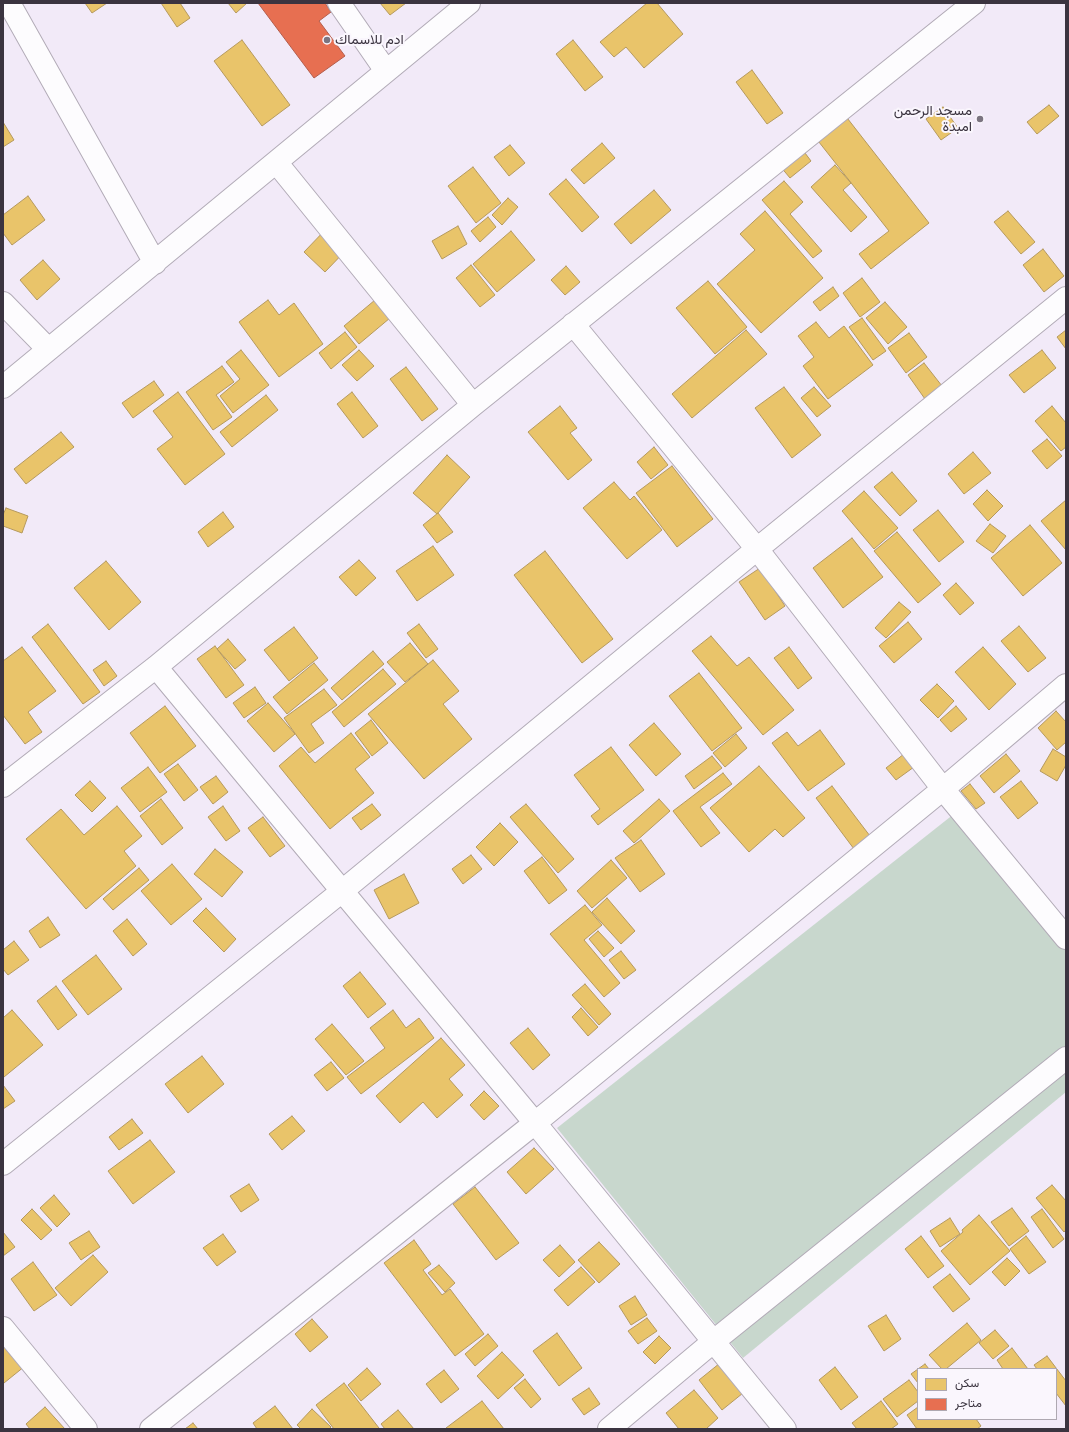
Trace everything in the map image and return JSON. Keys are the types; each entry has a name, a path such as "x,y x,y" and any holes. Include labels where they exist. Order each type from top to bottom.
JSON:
{"street":[{"path":"9,3 155,263"},
{"path":"339,3 386,71"},
{"path":"3,387 469,3"},
{"path":"3,786 156,668 473,405 974,3"},
{"path":"276,162 473,405"},
{"path":"3,1164 341,892 757,549 1066,298"},
{"path":"3,303 48,349"},
{"path":"573,324 757,549 943,789 1066,938"},
{"path":"156,668 341,892 535,1123 785,1429"},
{"path":"150,1429 535,1123 943,789 1066,685"},
{"path":"609,1429 714,1341 1066,1058"},
{"path":"3,1328 86,1429"}],"shaded area":[{"path":"964,806 1066,920 1066,1092 743,1358 557,1128"}],"building: سكن":[{"path":"85,3 107,3 92,13"},
{"path":"161,3 180,3 190,18 177,27"},
{"path":"228,3 247,3 236,13"},
{"path":"380,3 406,3 390,15"},
{"path":"647,3 657,3 683,34 644,68 626,47 614,57 600,42"},
{"path":"242,40 290,105 262,126 214,61"},
{"path":"573,40 603,77 585,91 556,54"},
{"path":"752,70 783,113 767,124 736,82"},
{"path":"1049,105 1059,116 1037,134 1027,122"},
{"path":"943,107 958,128 941,140 926,119"},
{"path":"844,114 929,223 871,269 859,254 889,231 815,137"},
{"path":"3,122 14,140 3,147"},
{"path":"602,143 615,158 584,184 571,170"},
{"path":"510,145 525,163 509,176 494,157"},
{"path":"802,149 811,161 790,178 780,166"},
{"path":"835,165 851,183 843,190 867,217 851,232 811,187"},
{"path":"473,167 501,203 476,223 448,186"},
{"path":"566,179 599,217 582,232 549,194"},
{"path":"784,181 803,202 790,214 822,251 813,258 762,200"},
{"path":"654,190 671,210 631,244 614,224"},
{"path":"28,196 45,220 12,245 3,233 3,215"},
{"path":"508,198 518,207 502,225 492,215"},
{"path":"765,211 823,278 761,333 717,284 755,250 740,234"},
{"path":"1008,211 1035,242 1021,254 994,222"},
{"path":"488,217 496,227 480,242 471,231"},
{"path":"329,226 350,246 325,272 304,252"},
{"path":"458,226 467,244 442,259 432,241"},
{"path":"511,231 535,260 497,292 473,264"},
{"path":"1043,249 1064,276 1044,292 1023,265"},
{"path":"43,260 60,279 37,300 20,280"},
{"path":"471,265 495,295 480,307 456,278"},
{"path":"566,266 580,282 565,295 551,280"},
{"path":"862,278 880,302 860,317 843,293"},
{"path":"708,281 747,327 715,354 676,308"},
{"path":"833,287 839,296 820,311 813,302"},
{"path":"268,300 279,315 294,303 323,344 279,377 239,322"},
{"path":"375,300 390,318 359,344 344,326"},
{"path":"885,302 907,327 888,344 866,318"},
{"path":"862,318 886,351 873,360 849,327"},
{"path":"816,322 829,338 844,326 873,365 828,399 803,366 814,357 798,336"},
{"path":"746,330 767,354 692,418 672,394"},
{"path":"1066,330 1066,349 1057,337"},
{"path":"345,332 357,347 331,369 319,353"},
{"path":"909,333 927,357 906,373 888,348"},
{"path":"241,350 269,385 233,413 220,396 240,379 226,362"},
{"path":"359,350 374,366 357,381 342,365"},
{"path":"1042,350 1056,368 1024,393 1009,375"},
{"path":"924,363 942,386 925,399 908,375"},
{"path":"222,366 234,382 216,395 232,417 213,430 186,392"},
{"path":"406,367 438,409 422,421 390,379"},
{"path":"154,381 164,395 133,418 122,403"},
{"path":"784,387 821,435 792,458 755,408"},
{"path":"814,387 831,406 817,417 801,398"},
{"path":"178,392 225,454 185,485 157,449 173,437 153,411"},
{"path":"352,392 378,426 363,438 337,404"},
{"path":"266,395 278,410 232,447 220,432"},
{"path":"560,406 577,428 570,433 592,460 568,480 528,432"},
{"path":"1052,406 1066,423 1066,447 1061,451 1035,421"},
{"path":"61,432 74,447 26,484 14,469"},
{"path":"1047,439 1062,456 1047,469 1032,451"},
{"path":"654,447 668,465 651,479 637,462"},
{"path":"973,452 991,473 964,494 948,474"},
{"path":"447,455 470,477 437,514 413,493"},
{"path":"672,466 713,519 677,547 636,493"},
{"path":"892,472 917,501 900,516 874,487"},
{"path":"614,482 630,500 634,496 662,530 627,559 583,508"},
{"path":"987,490 1003,506 988,521 973,504"},
{"path":"864,491 898,528 874,549 842,511"},
{"path":"1066,500 1066,550 1041,521"},
{"path":"6,508 28,516 22,533 3,526 3,515"},
{"path":"938,510 964,542 939,562 913,530"},
{"path":"223,512 234,527 208,547 198,532"},
{"path":"438,513 453,532 437,543 423,525"},
{"path":"990,524 1006,536 993,553 976,541"},
{"path":"1030,525 1062,563 1023,596 991,558"},
{"path":"897,532 941,584 918,603 874,551"},
{"path":"852,538 883,577 843,608 813,568"},
{"path":"433,546 454,575 417,601 396,571"},
{"path":"545,551 613,639 582,663 514,575"},
{"path":"359,560 376,578 356,596 339,577"},
{"path":"106,561 141,602 109,630 74,588"},
{"path":"760,568 785,606 765,620 739,582"},
{"path":"956,583 974,603 960,615 943,595"},
{"path":"899,602 911,612 886,638 875,628"},
{"path":"908,622 922,639 894,663 879,646"},
{"path":"48,624 100,692 83,704 32,637"},
{"path":"419,624 438,649 426,658 407,633"},
{"path":"1019,626 1046,658 1028,672 1001,641"},
{"path":"294,627 318,658 289,681 264,650"},
{"path":"711,636 737,666 749,657 794,710 763,735 692,651"},
{"path":"228,639 246,660 235,669 217,649"},
{"path":"410,643 428,664 405,682 387,662"},
{"path":"215,646 244,685 226,698 197,659"},
{"path":"22,647 56,691 28,712 42,732 25,744 3,715 3,661"},
{"path":"789,647 812,678 798,689 774,658"},
{"path":"983,647 1016,684 989,710 955,672"},
{"path":"373,651 384,664 342,700 331,688"},
{"path":"433,660 459,691 443,704 472,739 424,779 368,714"},
{"path":"106,661 117,676 104,686 93,670"},
{"path":"314,663 328,680 287,714 273,697"},
{"path":"383,669 396,684 344,727 332,712"},
{"path":"699,673 742,728 712,751 669,696"},
{"path":"937,684 954,701 938,718 920,700"},
{"path":"255,687 266,703 244,718 233,703"},
{"path":"324,689 337,705 311,724 324,743 309,753 284,718"},
{"path":"268,703 295,734 274,752 247,721"},
{"path":"165,706 196,746 160,773 130,733"},
{"path":"956,706 967,719 951,732 940,720"},
{"path":"1056,711 1066,722 1066,742 1057,750 1038,728"},
{"path":"371,720 388,743 372,756 355,733"},
{"path":"654,723 681,754 656,776 629,745"},
{"path":"820,730 845,764 808,791 772,743 787,732 798,746"},
{"path":"351,733 370,757 355,769 374,793 330,829 279,766 301,747 315,763"},
{"path":"736,734 747,748 725,767 713,753"},
{"path":"611,747 644,790 598,825 591,816 600,809 574,775"},
{"path":"1053,749 1066,757 1066,765 1057,781 1040,771"},
{"path":"904,754 914,767 896,780 886,768"},
{"path":"1006,754 1020,771 994,793 980,776"},
{"path":"712,756 722,768 694,789 685,776"},
{"path":"178,764 198,790 184,801 164,774"},
{"path":"759,766 805,818 783,837 775,829 749,852 710,808"},
{"path":"148,767 167,792 140,812 121,788"},
{"path":"723,773 732,784 700,807 720,833 701,847 673,811"},
{"path":"216,776 228,792 213,804 200,787"},
{"path":"90,781 106,798 92,812 75,795"},
{"path":"1021,781 1038,803 1018,819 1000,797"},
{"path":"970,784 985,803 976,809 961,791"},
{"path":"832,786 870,836 854,849 816,798"},
{"path":"161,799 183,828 162,845 140,816"},
{"path":"659,799 670,811 634,843 623,831"},
{"path":"372,804 381,815 361,830 352,818"},
{"path":"526,804 574,859 558,873 510,817"},
{"path":"117,806 142,836 124,851 136,866 86,909 26,839 61,809 84,835"},
{"path":"223,806 240,831 226,841 208,817"},
{"path":"263,817 285,846 270,857 248,828"},
{"path":"500,823 518,842 494,866 476,847"},
{"path":"641,840 665,874 640,892 615,858"},
{"path":"215,849 243,872 222,897 194,874"},
{"path":"471,855 482,869 463,884 452,869"},
{"path":"542,857 567,890 549,904 524,871"},
{"path":"611,860 627,878 592,908 577,891"},
{"path":"172,864 202,899 171,925 141,891"},
{"path":"139,868 149,880 113,910 103,899"},
{"path":"404,874 419,903 389,919 374,890"},
{"path":"607,898 635,931 621,944 592,912"},
{"path":"585,905 602,925 584,940 620,983 604,997 550,934"},
{"path":"206,908 236,939 224,952 193,921"},
{"path":"48,917 60,935 40,948 29,931"},
{"path":"127,919 147,944 133,956 113,931"},
{"path":"598,931 614,948 604,957 589,939"},
{"path":"14,941 29,960 8,975 3,969 3,950"},
{"path":"621,951 636,970 624,979 609,960"},
{"path":"96,955 122,989 88,1015 62,981"},
{"path":"360,972 386,1004 368,1018 343,986"},
{"path":"585,984 611,1014 599,1025 572,995"},
{"path":"56,986 77,1015 58,1030 37,1001"},
{"path":"581,1008 598,1027 588,1036 572,1017"},
{"path":"12,1010 43,1045 4,1077 3,1018"},
{"path":"393,1010 406,1028 419,1018 434,1038 361,1094 347,1077 385,1048 370,1028"},
{"path":"332,1024 364,1061 346,1075 315,1039"},
{"path":"528,1028 550,1055 533,1070 510,1043"},
{"path":"441,1038 465,1065 449,1079 463,1095 437,1118 423,1102 400,1123 376,1096"},
{"path":"202,1056 224,1084 188,1113 165,1084"},
{"path":"331,1062 344,1078 327,1091 314,1075"},
{"path":"3,1085 15,1101 3,1109"},
{"path":"484,1091 499,1106 484,1120 470,1105"},
{"path":"292,1116 305,1131 282,1150 269,1134"},
{"path":"132,1119 143,1133 119,1150 109,1137"},
{"path":"150,1140 175,1172 133,1204 108,1171"},
{"path":"534,1148 554,1169 526,1194 507,1172"},
{"path":"249,1184 259,1200 241,1212 230,1196"},
{"path":"1052,1185 1066,1201 1066,1230 1064,1232 1036,1198"},
{"path":"475,1187 519,1243 496,1260 453,1204"},
{"path":"54,1195 70,1214 57,1227 40,1208"},
{"path":"1012,1208 1029,1231 1009,1246 991,1222"},
{"path":"32,1209 52,1230 41,1240 21,1220"},
{"path":"1042,1209 1064,1239 1053,1248 1031,1217"},
{"path":"979,1215 1010,1251 970,1285 941,1251 963,1232 962,1230"},
{"path":"950,1218 960,1234 940,1247 930,1231"},
{"path":"89,1231 100,1247 81,1260 69,1243"},
{"path":"3,1232 15,1247 3,1256"},
{"path":"223,1234 236,1252 217,1266 203,1248"},
{"path":"921,1236 944,1266 928,1278 905,1249"},
{"path":"1026,1236 1046,1262 1029,1274 1010,1249"},
{"path":"414,1240 431,1264 423,1270 442,1295 450,1289 484,1334 455,1356 384,1263"},
{"path":"599,1242 620,1264 599,1283 578,1260"},
{"path":"560,1245 575,1262 559,1277 543,1260"},
{"path":"93,1255 108,1272 71,1306 55,1288"},
{"path":"1007,1258 1020,1271 1005,1286 992,1272"},
{"path":"33,1262 57,1295 34,1311 11,1279"},
{"path":"439,1265 455,1283 445,1292 428,1273"},
{"path":"581,1267 595,1282 568,1306 554,1290"},
{"path":"950,1274 970,1299 953,1312 933,1287"},
{"path":"635,1296 647,1315 631,1325 619,1306"},
{"path":"886,1315 901,1339 884,1351 868,1326"},
{"path":"647,1318 657,1331 638,1344 628,1331"},
{"path":"312,1319 328,1337 310,1352 295,1334"},
{"path":"967,1323 981,1340 947,1368 941,1368 929,1355"},
{"path":"995,1330 1009,1346 993,1359 979,1343"},
{"path":"557,1333 582,1368 559,1386 533,1351"},
{"path":"488,1334 498,1346 475,1366 465,1354"},
{"path":"659,1336 671,1348 655,1364 643,1352"},
{"path":"3,1341 30,1362 4,1383 3,1382"},
{"path":"1012,1348 1027,1368 1002,1368 997,1360"},
{"path":"502,1352 524,1375 498,1399 477,1376"},
{"path":"1047,1356 1056,1368 1036,1368 1034,1365"},
{"path":"725,1359 748,1389 722,1410 699,1380"},
{"path":"925,1364 928,1368 919,1368"},
{"path":"835,1367 858,1397 841,1410 819,1380"},
{"path":"367,1368 381,1384 361,1401 348,1385"},
{"path":"1057,1369 1066,1381 1066,1406 1057,1394"},
{"path":"444,1370 459,1389 441,1403 426,1384"},
{"path":"917,1370 917,1382 911,1374"},
{"path":"525,1379 541,1399 531,1408 514,1388"},
{"path":"909,1380 917,1391 917,1402 897,1417 883,1399"},
{"path":"344,1383 379,1428 378,1429 334,1429 316,1405"},
{"path":"589,1388 600,1404 584,1415 572,1399"},
{"path":"694,1390 718,1418 706,1429 679,1429 666,1413"},
{"path":"482,1401 504,1429 446,1429 446,1428"},
{"path":"881,1401 898,1424 891,1429 857,1429 852,1423"},
{"path":"275,1406 293,1429 257,1429 253,1423"},
{"path":"45,1407 65,1429 30,1429 26,1424"},
{"path":"917,1408 917,1420 977,1420 981,1426 977,1429 917,1429 907,1415"},
{"path":"312,1409 331,1427 329,1429 301,1429 297,1425"},
{"path":"398,1410 414,1429 385,1429 381,1424"},
{"path":"193,1423 198,1429 185,1429"}],"building: متاجر":[{"path":"258,3 325,3 331,12 319,21 345,56 314,78"}],"place":[{"name":"ادم للاسماك","path":"327,40"},
{"name":"مسجد الرحمن امبدة","path":"980,119"}]}
